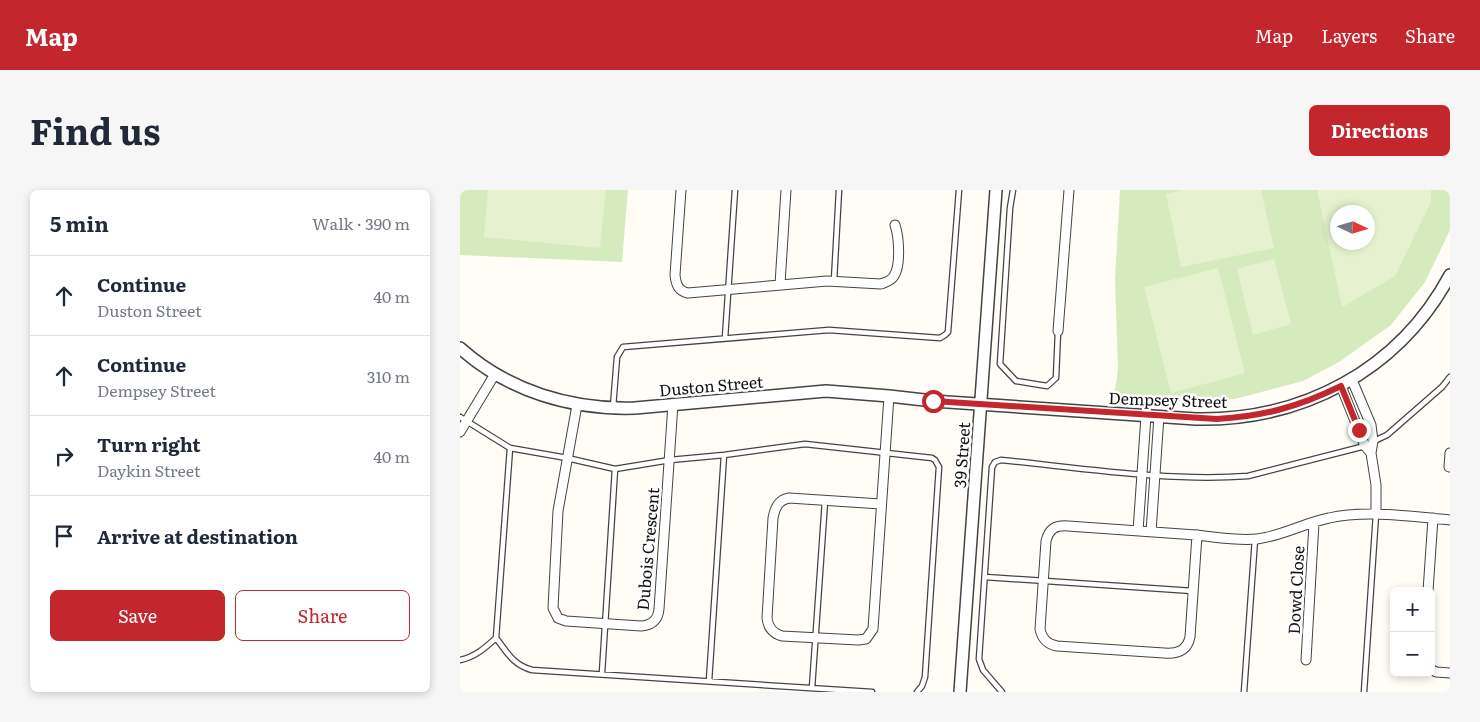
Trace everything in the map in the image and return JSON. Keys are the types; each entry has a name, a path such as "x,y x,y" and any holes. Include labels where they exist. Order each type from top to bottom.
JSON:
{"street":[{"path":"681,190 675,275 676,284 681,290 688,293 834,281 881,284 892,278 896,271 899,238 895,225"},
{"path":"780,284 786,190"},
{"name":"39 Street","path":"960,692 996,190"},
{"path":"1058,331 1069,190"},
{"name":"Dempsey Street","path":"980,404 1217,419 1245,417 1292,407 1352,380 1381,358 1415,326 1438,295 1450,274"},
{"name":"Duston Street","path":"460,348 495,374 539,394 576,404 613,408 634,408 826,391 980,404"},
{"path":"460,432 463,419 495,374"},
{"path":"1352,380 1367,414 1376,485 1376,514"},
{"path":"1341,386 1370,447"},
{"path":"881,504 789,498 779,502 774,512 769,581 767,623 772,631 782,636 862,640 868,637 873,629 889,396"},
{"name":"Dubois Crescent","path":"576,404 558,511 553,608 558,618 566,621 645,625 653,622 658,614 674,404"},
{"path":"1138,531 1146,416"},
{"path":"1151,532 1159,416"},
{"path":"1449,467 1450,453"},
{"path":"1197,536 1190,637 1187,646 1180,652 1164,653 1058,646 1046,642 1041,634 1040,623 1046,541 1054,527 1062,525 1255,539 1281,534 1340,516 1376,514 1450,520"},
{"path":"1428,587 1433,518"},
{"name":"Dowd Close","path":"1306,660 1314,523"},
{"path":"1435,671 1450,673"}],"lane":[{"path":"725,338 735,190"},
{"path":"834,281 839,190"},
{"path":"613,408 617,357 624,347 829,330 940,338 945,335 948,332 959,190"},
{"path":"1013,190 1010,208 1000,364 1016,380 1047,386 1056,378 1058,331"},
{"path":"1002,692 983,670 979,659 992,467 995,462 1001,460 1155,475 1248,476 1370,447 1387,435 1442,387 1450,377"},
{"path":"463,419 510,448 615,469 670,460 805,444 928,457 935,460 939,467 925,677 922,686 917,692"},
{"path":"510,448 496,638 512,659 522,667 532,670 602,673 872,692"},
{"path":"709,681 724,455"},
{"path":"602,673 615,469"},
{"path":"812,688 825,501"},
{"path":"1364,692 1376,514"},
{"path":"1244,692 1255,539"},
{"path":"986,577 1193,591"},
{"path":"460,660 470,658 482,651 496,638"}],"green space":[{"path":"460,190 628,190 622,262 460,255"},
{"path":"488,190 606,190 600,248 484,237"},
{"path":"1120,190 1450,190 1450,230 1425,282 1391,325 1339,362 1303,381 1235,399 1177,402 1114,396 1118,370 1115,279"},
{"path":"1183,190 1261,190 1274,248 1181,267 1166,194"},
{"path":"1317,190 1431,190 1431,202 1395,276 1342,307"},
{"path":"1274,259 1291,324 1253,335 1237,269"},
{"path":"1218,268 1245,373 1171,393 1144,287"}],"route":[{"path":"933,401 1217,419 1245,417 1292,407 1341,386 1359,430"}]}
